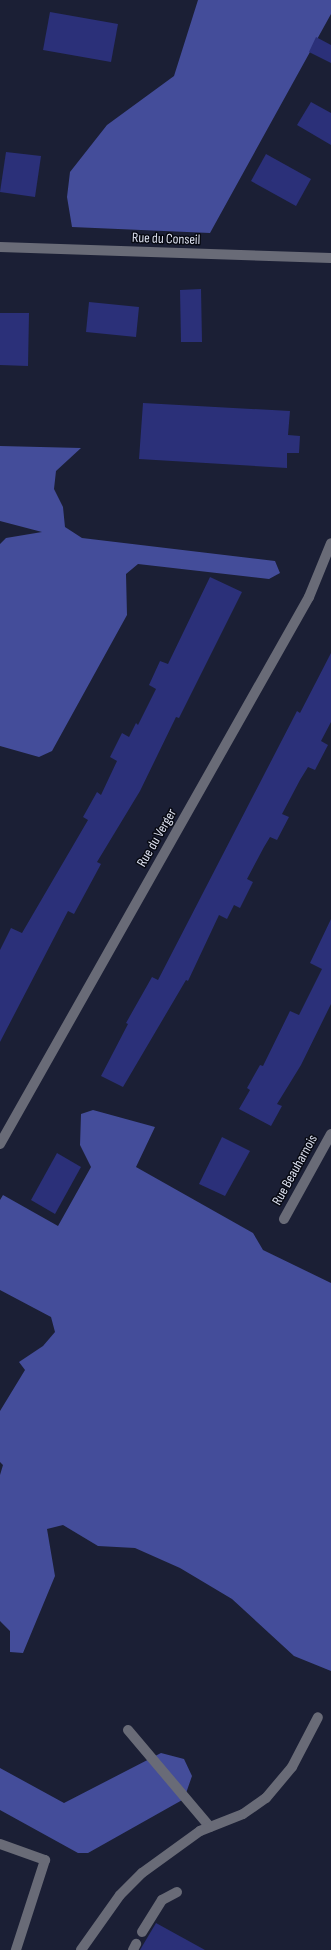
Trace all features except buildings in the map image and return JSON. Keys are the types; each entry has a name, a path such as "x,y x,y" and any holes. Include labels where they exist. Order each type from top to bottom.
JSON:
{"street":[{"name":"Rue du Conseil","path":"0,248 330,255"},
{"name":"Rue du Verger","path":"0,1144 306,603 331,543"},
{"name":"Rue Beauharnois","path":"284,1219 331,1134"},
{"path":"81,1950 120,1895 142,1873 178,1846 210,1827 243,1814 266,1798 292,1767 318,1717"},
{"path":"128,1730 210,1827"},
{"path":"0,1844 45,1860 16,1950"},
{"path":"142,1932 162,1900 177,1892"}],"shaded area":[{"path":"198,0 331,0 331,14 210,233 72,227 67,197 70,172 107,125 174,76"},
{"path":"0,446 81,448 56,471 54,489 63,507 65,527 82,538 275,561 280,573 269,579 138,564 126,574 127,615 52,751 39,757 0,746 0,544 6,538 42,532 0,521"},
{"path":"93,1110 155,1127 136,1167 253,1233 263,1250 331,1283 331,1671 294,1656 232,1599 180,1568 135,1548 98,1546 63,1525 47,1529 55,1576 23,1653 10,1652 10,1631 0,1621 0,1475 3,1465 0,1462 0,1411 25,1370 19,1362 43,1346 55,1332 51,1317 0,1290 0,1200 3,1195 58,1226 91,1167 80,1145 81,1114"},
{"path":"161,1753 184,1759 192,1776 184,1799 88,1853 78,1853 0,1810 0,1768 64,1803"}]}
